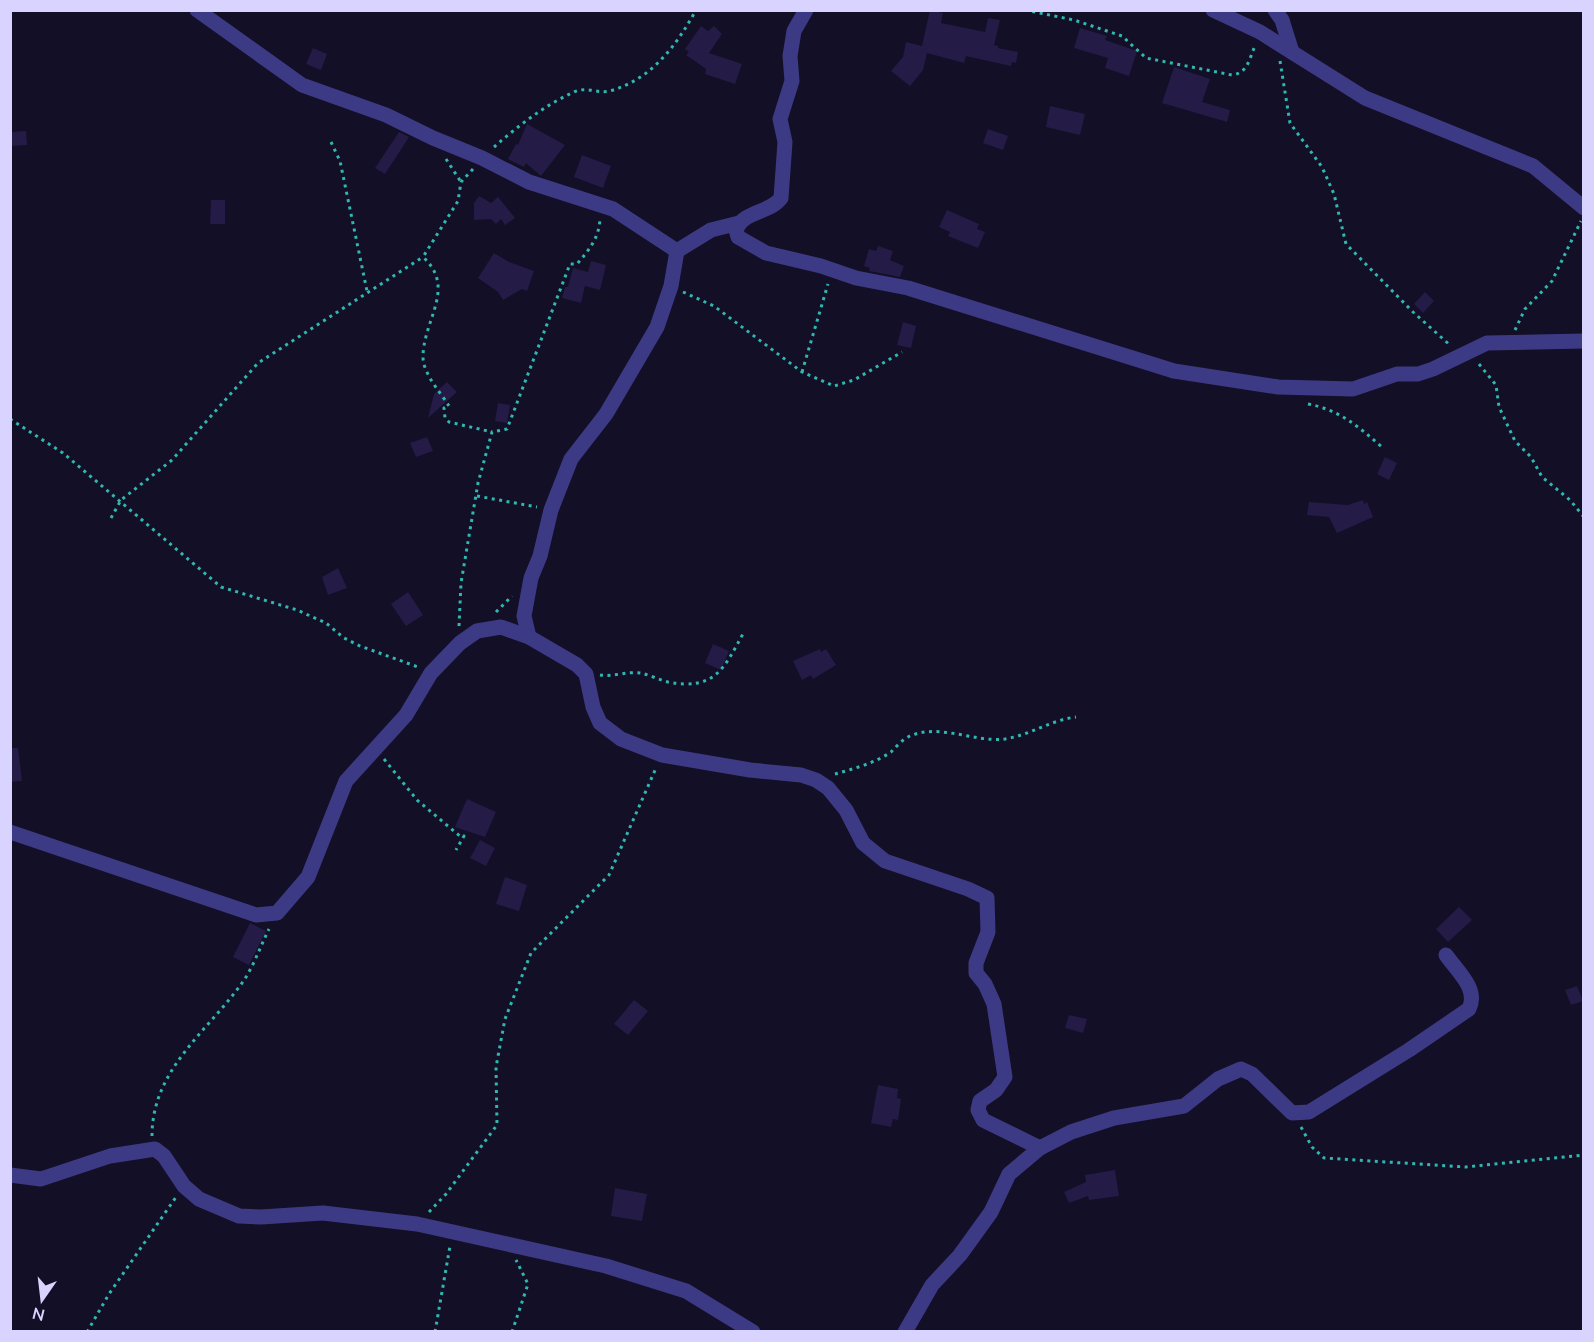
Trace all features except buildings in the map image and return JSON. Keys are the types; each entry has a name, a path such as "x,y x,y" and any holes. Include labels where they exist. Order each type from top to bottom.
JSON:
{"street":[{"path":"197,10 302,85 386,115 529,182 613,209 676,251"},
{"path":"676,251 711,230 739,223 771,207 781,198 785,142 780,119 792,81 790,56 794,31 806,10"},
{"path":"1213,10 1260,32 1386,108 1533,165 1584,208"},
{"path":"1275,10 1282,21 1292,52"},
{"path":"739,223 738,237 766,253 832,269 855,278 908,288 1174,371 1278,387 1353,389 1397,374 1418,374 1433,369 1487,343 1584,341"},
{"path":"529,637 524,616 531,578 540,556 551,510 571,459 606,414 657,327 671,286 676,251"},
{"path":"10,832 256,915 277,913 308,877 346,780 406,715 430,673 460,643 477,631 501,627 529,637 577,665 586,674 593,707 600,723 621,739 662,755 750,770 801,775 816,780 828,788 846,810 863,843 885,861 968,889 987,898 988,932 976,963 976,973 986,984 994,1004 1005,1077 996,1090 981,1101 978,1110 983,1120 1040,1148"},
{"path":"905,1332 932,1285 960,1255 991,1212 1009,1174 1040,1148 1071,1132 1114,1118 1184,1106 1218,1079 1241,1069 1252,1074 1292,1113 1309,1112 1409,1050 1468,1009 1473,1000 1471,989 1446,955"},
{"path":"10,1175 41,1179 110,1156 155,1149 164,1156 184,1186 199,1199 239,1216 323,1213 417,1224 606,1266 686,1292 753,1332"}],"path":[{"path":"1026,10 1082,22 1122,36 1146,58 1232,75 1241,74 1245,70 1260,32"},
{"path":"111,518 121,500 172,460 258,363 423,257 458,201 461,182 482,158 511,132 576,90 610,91 661,63 673,49 697,11"},
{"path":"1277,44 1290,123 1322,167 1334,194 1346,244 1413,312 1462,354 1485,369 1496,385 1499,407 1515,441 1531,457 1542,477 1570,500 1584,517"},
{"path":"331,142 340,161 367,292"},
{"path":"423,257 438,275 439,291 423,358 427,371 449,406 444,408 445,418 449,422 492,432 507,429 570,264 577,264 596,239 601,205"},
{"path":"1511,343 1525,309 1552,281 1584,215"},
{"path":"802,372 832,269"},
{"path":"671,286 714,306 802,372 834,386 843,385 902,352"},
{"path":"1302,403 1333,410 1346,416 1383,448"},
{"path":"10,419 63,453 221,587 297,610 326,623 344,638 360,646 412,663 430,673"},
{"path":"460,643 458,609 461,583 477,496 492,432"},
{"path":"477,496 551,510"},
{"path":"477,631 531,578"},
{"path":"586,674 604,676 640,673 669,682 697,683 710,679 723,670 744,632"},
{"path":"816,780 862,766 889,753 908,737 927,732 1004,739 1026,733 1059,719 1076,717"},
{"path":"376,748 417,800 461,837 464,836 456,850"},
{"path":"417,1224 446,1194 497,1125 496,1068 505,1018 531,953 609,875 662,755"},
{"path":"155,1149 152,1114 166,1077 243,982 277,913"},
{"path":"1292,1113 1312,1147 1324,1158 1466,1167 1584,1155"},
{"path":"87,1332 109,1294 184,1186"},
{"path":"435,1332 452,1232"},
{"path":"508,1244 528,1284 512,1332"}]}
